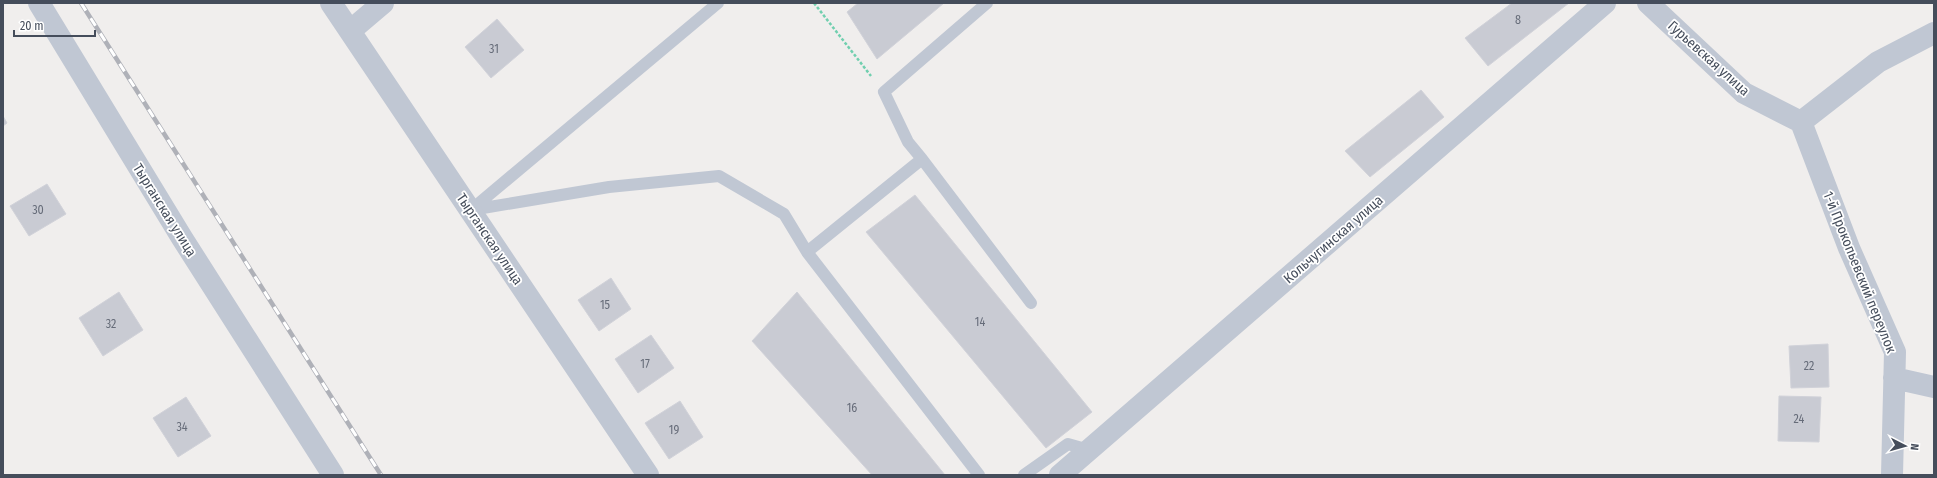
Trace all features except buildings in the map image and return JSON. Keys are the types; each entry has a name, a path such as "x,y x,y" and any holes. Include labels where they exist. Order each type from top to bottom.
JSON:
{"street":[{"name":"Тырганская улица","path":"39,3 182,238 333,475"},
{"name":"Тырганская улица","path":"331,3 648,475"},
{"path":"350,31 383,3"},
{"name":"Кольчугинская улица","path":"1060,475 1605,3"},
{"name":"Гурьевская улица","path":"1648,3 1744,93 1801,122"},
{"path":"1801,122 1878,62 1934,33"},
{"name":"1-й Прокопьевский переулок","path":"1801,122 1849,248 1895,352 1892,475"},
{"path":"1894,378 1934,387"}],"lane":[{"path":"471,210 718,3"},
{"path":"987,3 884,92 908,142 1031,303"},
{"path":"807,252 922,159"},
{"path":"471,210 609,187 719,176 784,214 807,252 979,475"},
{"path":"1024,475 1068,444 1089,450"}],"path":[{"path":"814,3 884,92"}],"railway":[{"path":"81,3 381,475"}]}
